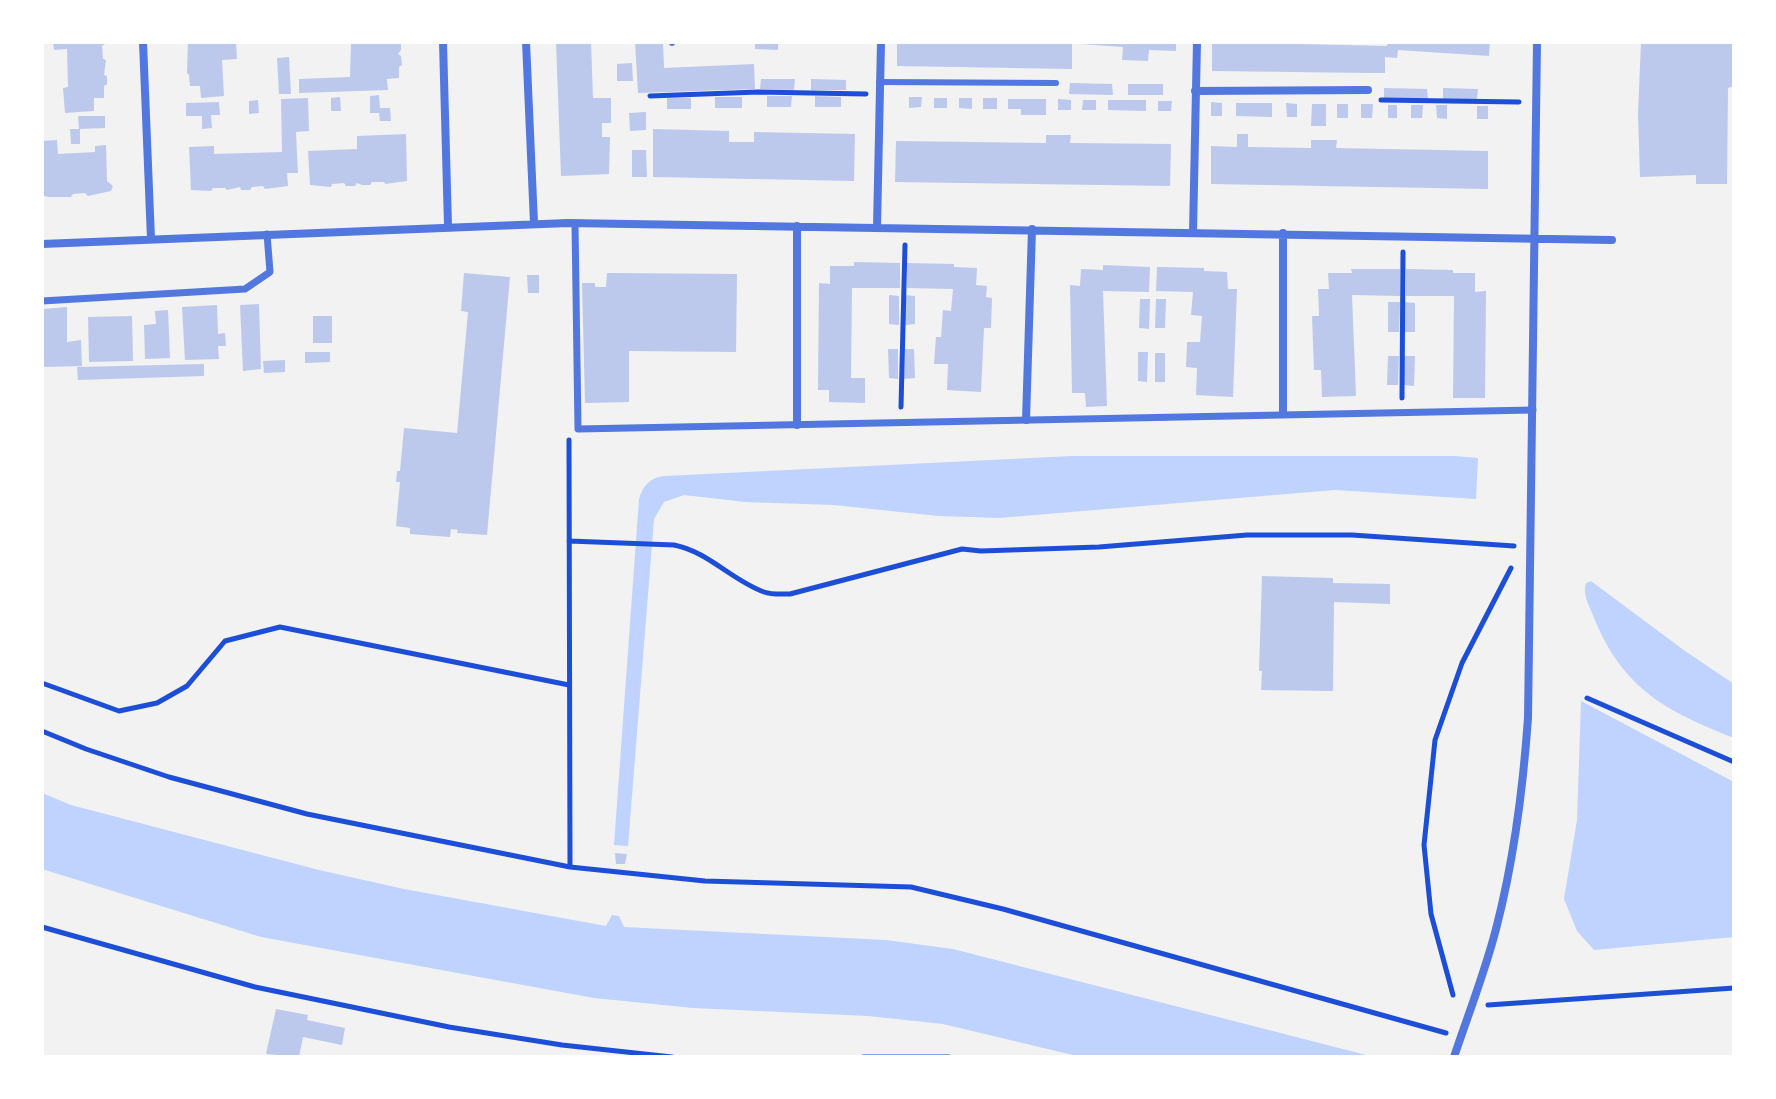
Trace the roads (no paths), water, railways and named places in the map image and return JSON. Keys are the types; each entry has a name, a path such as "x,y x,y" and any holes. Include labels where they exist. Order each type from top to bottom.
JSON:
{"street":[{"path":"143,42 151,239"},
{"path":"443,42 448,226"},
{"path":"526,42 534,223"},
{"path":"877,227 881,42"},
{"path":"1193,232 1197,42"},
{"path":"1454,1057 1495,932 1517,828 1528,718 1537,42"},
{"path":"1195,91 1368,90"},
{"path":"42,244 534,223 1612,240"},
{"path":"575,224 578,429 1533,410"},
{"path":"797,226 797,425"},
{"path":"1026,420 1032,229"},
{"path":"1283,233 1283,414"},
{"path":"42,301 245,289 270,272 267,234"}],"lane":[{"path":"879,82 1056,83"}],"water":[{"path":"1072,456 1478,458 1476,499 1335,490 999,518 938,516 834,505 745,502 684,495 664,502 654,519 628,846 614,845 639,499 648,483 665,476"},
{"path":"1591,581 1734,684 1734,738 1667,707 1633,680 1619,663 1594,618 1585,592 1586,583"},
{"path":"1581,701 1734,782 1734,937 1594,950 1577,931 1564,899 1577,820"},
{"path":"42,793 71,805 319,870 606,926 612,915 619,916 624,927 886,940 953,949 1374,1057 1081,1057 943,1024 868,1016 693,1008 594,998 261,937 42,869"}]}
